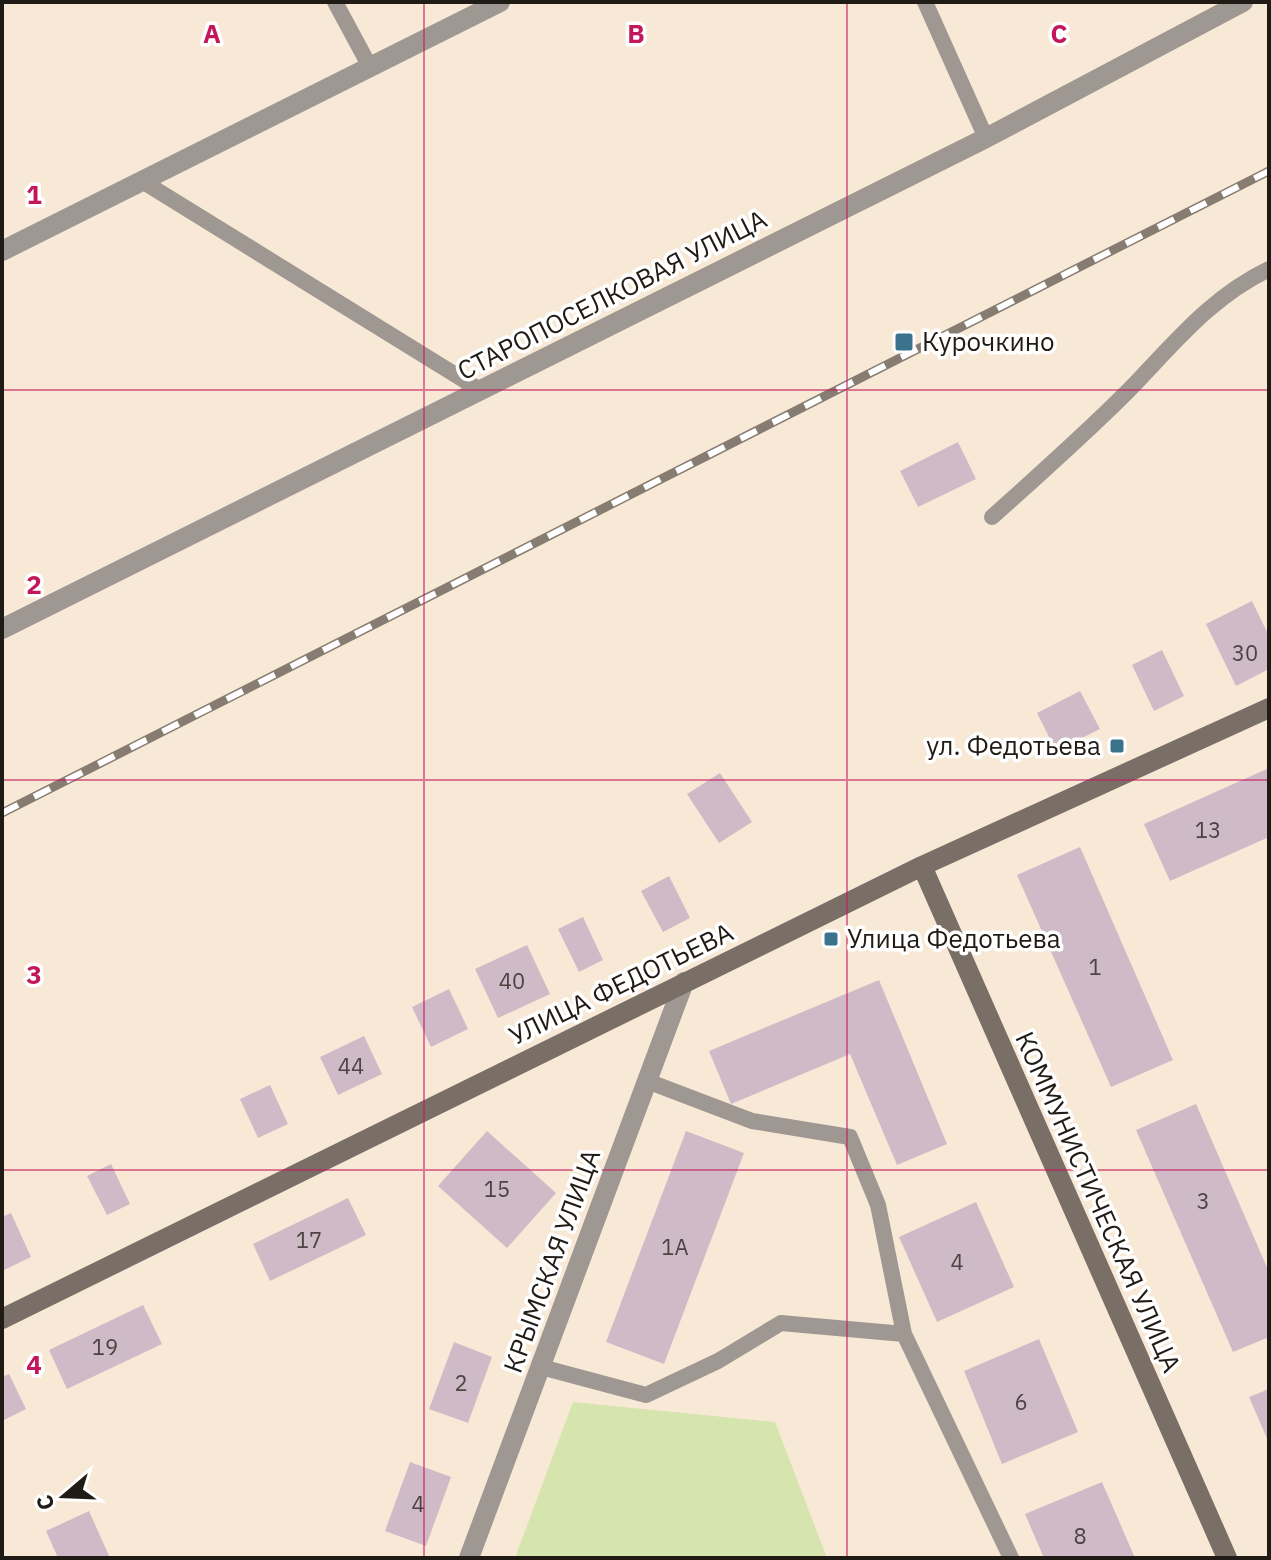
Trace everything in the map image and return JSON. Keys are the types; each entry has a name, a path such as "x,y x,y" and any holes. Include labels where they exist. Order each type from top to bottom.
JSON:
{"main road":[{"name":"УЛИЦА ФЕДОТЬЕВА","path":"2,1319 922,866 1269,708"},
{"name":"КОММУНИСТИЧЕСКАЯ УЛИЦА","path":"922,866 1227,1558"}],"street":[{"path":"2,251 500,2"},
{"name":"СТАРОПОСЕЛКОВАЯ УЛИЦА","path":"2,629 986,138 1243,2"},
{"name":"КРЫМСКАЯ УЛИЦА","path":"469,1558 684,982"}],"lane":[{"path":"335,2 370,67"},
{"path":"925,2 986,138"},
{"path":"142,181 480,390"},
{"path":"992,517 1127,392 1191,324 1234,286 1269,269"},
{"path":"647,1081 752,1121 850,1137 878,1205 904,1334 1011,1558"},
{"path":"541,1367 646,1395 718,1361 781,1323 904,1334"}],"green space":[{"path":"573,1402 775,1422 827,1558 515,1558"}],"building":[{"path":"958,442 976,479 918,507 900,471"},
{"path":"1252,601 1269,636 1269,669 1236,686 1206,624"},
{"path":"1162,650 1184,696 1154,711 1132,665"},
{"path":"1080,691 1100,729 1056,751 1037,713"},
{"path":"1269,768 1269,837 1170,881 1144,824"},
{"path":"720,773 752,822 719,843 687,794"},
{"path":"1080,847 1173,1060 1111,1087 1017,875"},
{"path":"669,876 690,918 663,932 641,891"},
{"path":"583,917 603,960 579,972 558,929"},
{"path":"527,945 550,994 498,1018 475,969"},
{"path":"879,980 947,1144 897,1165 850,1054 731,1104 709,1051"},
{"path":"449,989 468,1029 431,1047 412,1007"},
{"path":"364,1036 382,1074 338,1095 320,1057"},
{"path":"270,1085 288,1124 258,1138 240,1099"},
{"path":"1196,1104 1269,1272 1269,1337 1233,1352 1136,1130"},
{"path":"487,1131 556,1193 507,1248 438,1186"},
{"path":"686,1131 744,1153 664,1364 606,1342"},
{"path":"111,1164 130,1204 107,1215 87,1176"},
{"path":"348,1198 366,1235 270,1281 253,1244"},
{"path":"976,1202 1014,1287 937,1322 899,1237"},
{"path":"11,1213 31,1257 2,1271 2,1217"},
{"path":"143,1305 162,1344 67,1389 49,1350"},
{"path":"1039,1339 1078,1432 1002,1464 964,1371"},
{"path":"454,1342 492,1357 468,1423 429,1409"},
{"path":"9,1374 26,1409 2,1421 2,1377"},
{"path":"1269,1389 1269,1443 1249,1397"},
{"path":"410,1462 451,1477 426,1546 385,1531"},
{"path":"1102,1482 1135,1558 1044,1558 1025,1514"},
{"path":"89,1511 110,1558 58,1558 46,1531"}],"railway":[{"path":"2,813 1269,171"}],"place":[{"name":"Курочкино","path":"904,342"},
{"name":"ул. Федотьева","path":"1117,746"},
{"name":"Улица Федотьева","path":"831,939"}]}
